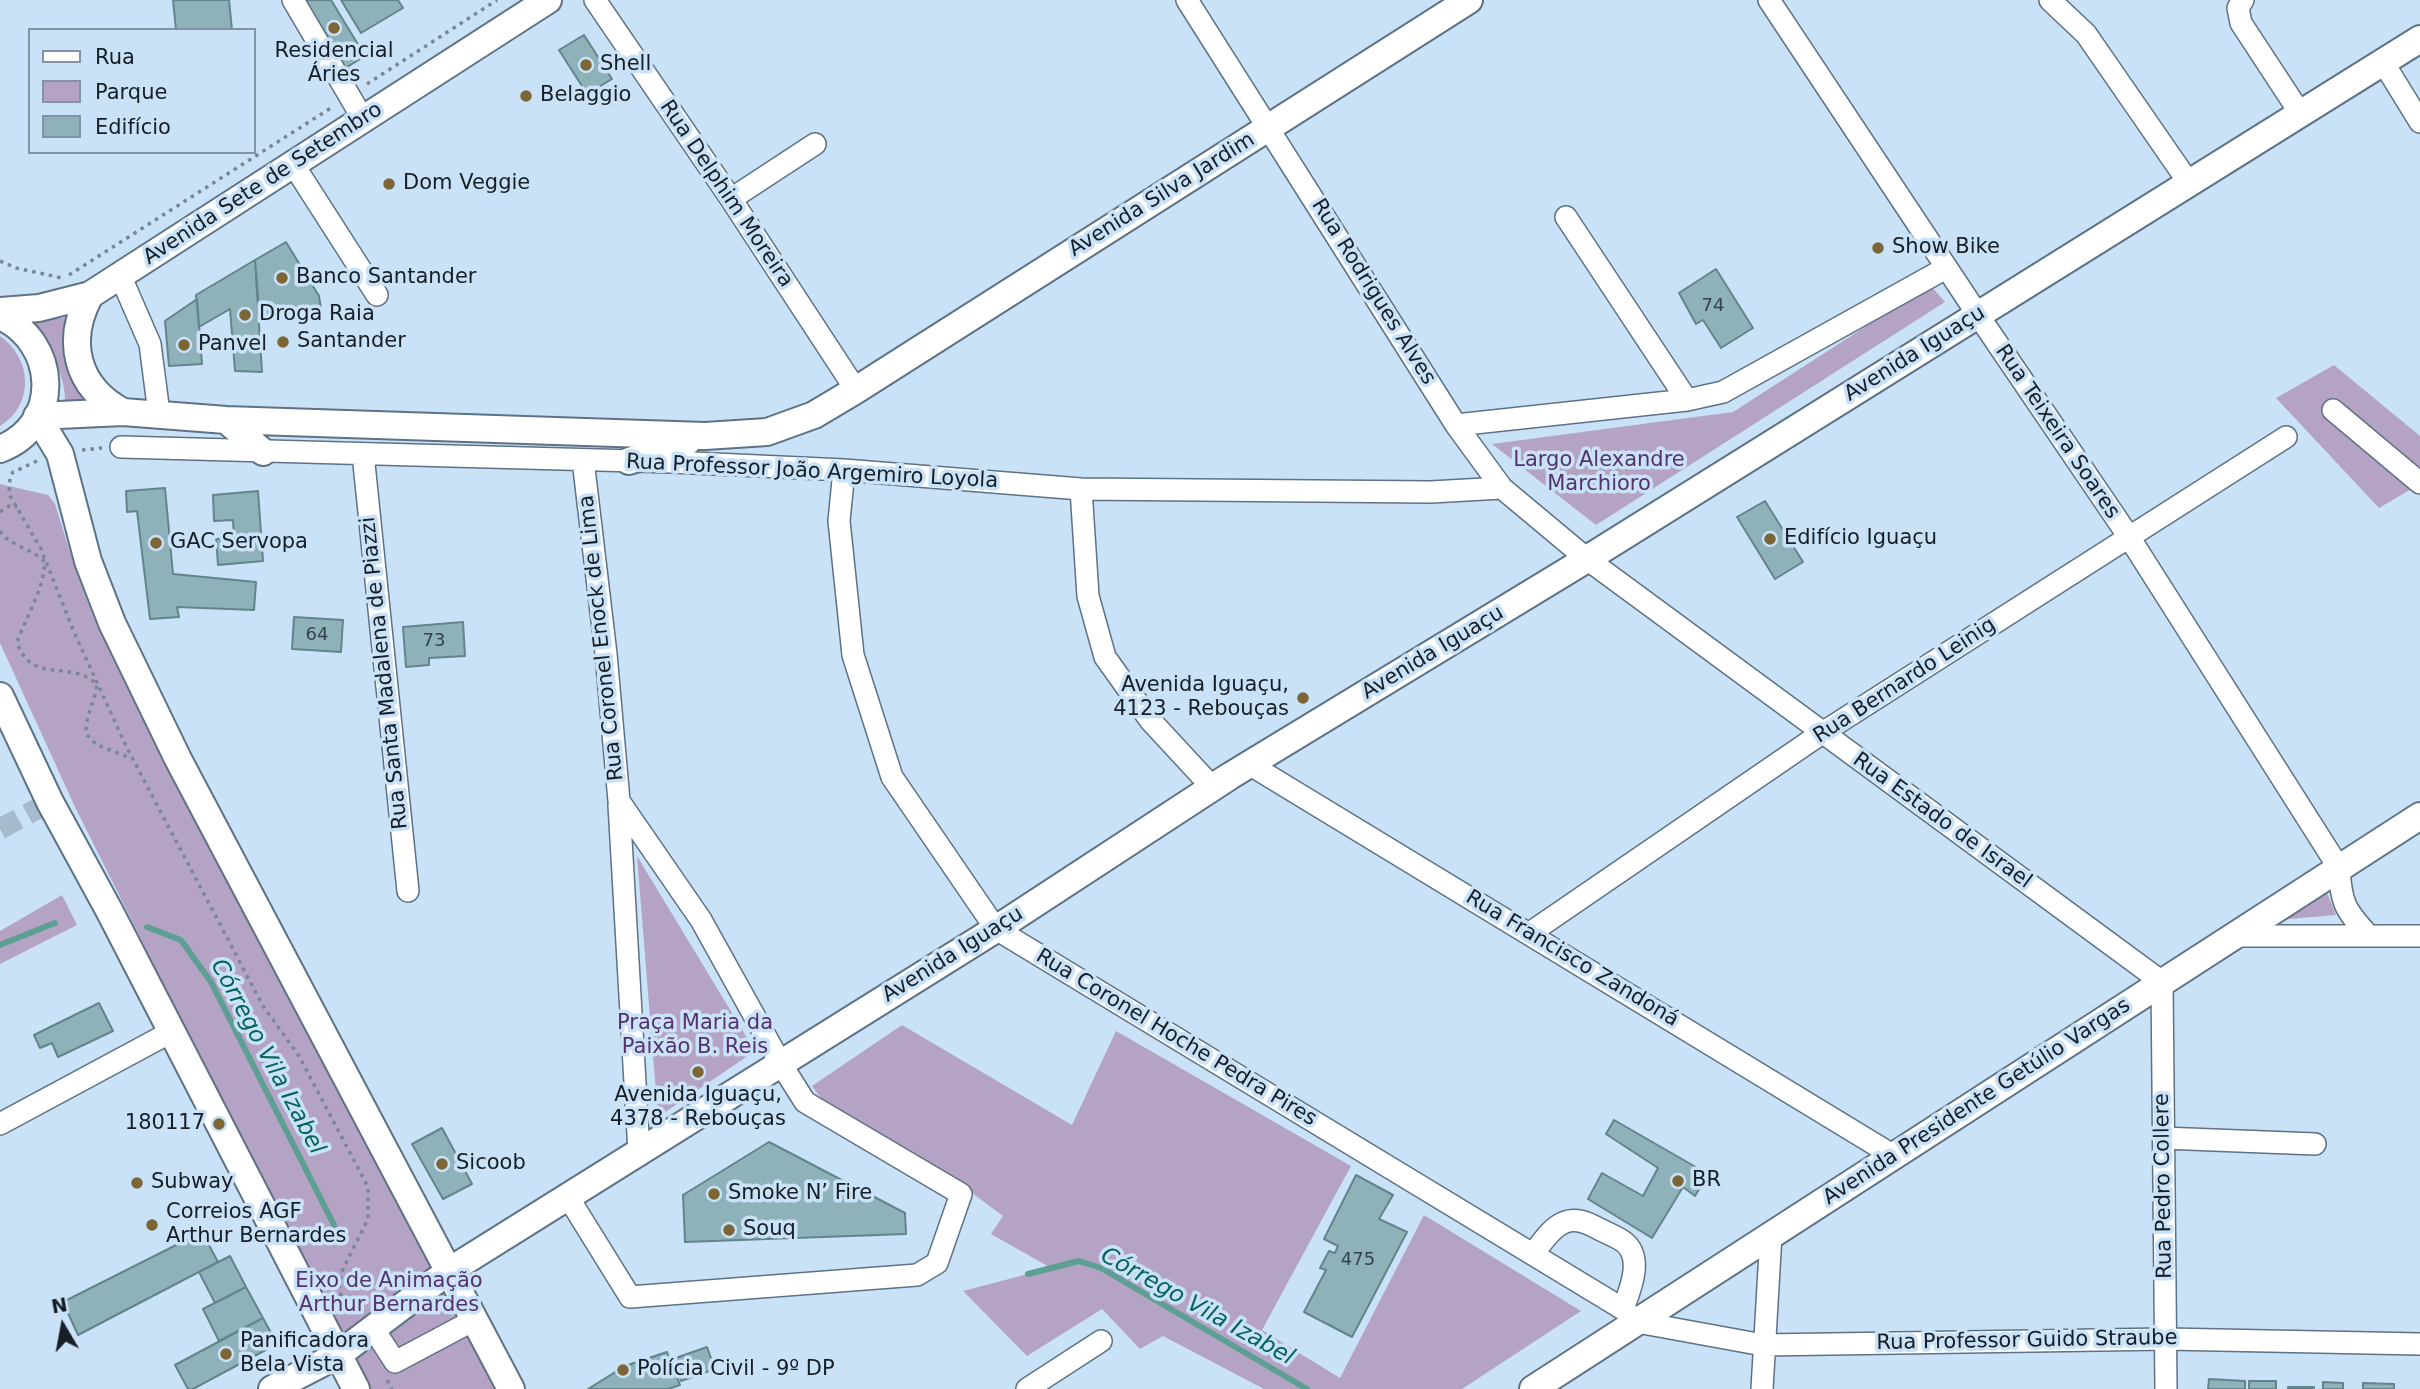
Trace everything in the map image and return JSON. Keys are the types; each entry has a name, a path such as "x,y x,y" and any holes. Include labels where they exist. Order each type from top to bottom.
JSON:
{"main road":[{"name":"Avenida Silva Jardim","path":"856,390 1469,0"},
{"name":"Avenida Sete de Setembro","path":"0,314 39,308 90,295 542,2"},
{"name":"Avenida Iguaçu","path":"272,1389 338,1355 449,1271 996,929 1212,787 1587,559 2420,39"},
{"path":"90,295 78,324 76,344 80,365 96,393 123,412"},
{"path":"0,314 27,334 42,359 46,388 37,416 19,439 0,449"},
{"name":"Rua Professor João Argemiro Loyola","path":"37,416 159,413 226,419 705,436 767,432 814,415 856,390"},
{"path":"52,456 74,414"},
{"path":"37,416 112,623 178,759 510,1389"},
{"path":"226,419 263,452"},
{"path":"629,461 705,436"},
{"path":"0,696 50,802 356,1389"},
{"name":"Avenida Presidente Getúlio Vargas","path":"1533,1389 1630,1315 1771,1235 2420,816"}],"street":[{"path":"293,0 363,119"},
{"name":"Rua Delphim Moreira","path":"595,0 856,390"},
{"name":"Rua Rodrigues Alves","path":"1187,0 1456,425 1502,488 1587,559"},
{"name":"Rua Teixeira Soares","path":"1769,0 1946,268 2129,537 2339,868"},
{"path":"2050,0 2086,34 2189,183"},
{"path":"2243,0 2238,8 2241,23 2300,113"},
{"path":"2383,62 2420,121"},
{"path":"730,199 816,144"},
{"path":"293,164 377,295"},
{"path":"1566,216 1687,400"},
{"path":"1456,425 1687,400 1723,392 1946,268"},
{"path":"120,275 150,344 159,413"},
{"path":"2333,410 2420,483"},
{"name":"Rua Bernardo Leinig","path":"1530,933 1822,733 2286,437"},
{"name":"Rua Professor João Argemiro Loyola","path":"121,447 629,461 844,470 1081,489 1431,492 1502,488"},
{"name":"Rua Santa Madalena de Piazzi","path":"363,454 408,891"},
{"name":"Rua Coronel Enock de Lima","path":"568,1197 630,1297 917,1275 937,1263 961,1194 805,1102 701,920 619,801 606,654 583,460"},
{"name":"Rua Coronel Hoche Pedra Pires","path":"844,470 839,521 853,655 891,777 996,929 1630,1315"},
{"path":"1081,489 1088,596 1105,657 1150,720 1212,787"},
{"name":"Rua Estado de Israel","path":"1587,559 2162,982"},
{"name":"Rua Francisco Zandoná","path":"1249,764 1894,1156"},
{"path":"619,801 639,1152"},
{"path":"2339,868 2340,893 2348,913 2368,935"},
{"path":"2235,936 2420,936"},
{"name":"Rua Pedro Collere","path":"2162,982 2166,1389"},
{"path":"0,1124 171,1032"},
{"path":"2163,1138 2315,1144"},
{"path":"1533,1254 1561,1223 1573,1220 1586,1222 1624,1242 1631,1251 1634,1264 1630,1315"},
{"path":"1762,1389 1771,1235"},
{"name":"Rua Professor Guido Straube","path":"1630,1315 1763,1345 2167,1339 2420,1345"},
{"path":"373,1328 395,1362 474,1320"},
{"path":"1027,1389 1101,1341"}],"path":[{"path":"0,261 16,268 65,278 497,0"},
{"path":"52,456 13,472 9,494 45,562 97,684 133,759 263,1006 299,1056 368,1187 368,1219 341,1273 340,1291 345,1302"},
{"path":"0,512 9,506 17,507"},
{"path":"0,531 17,545 35,551 45,562 39,592 17,642 22,657 42,669 71,671 88,676 97,684"},
{"path":"97,684 96,695 86,720 86,734 97,744 133,759"}],"green space":[{"name":"Largo Alexandre Marchioro","path":"1930,285 1945,302 1596,525 1492,444 1733,412"},
{"path":"71,318 96,401 65,405 59,370 49,349 28,319"},
{"path":"0,336 11,345 18,356 25,381 19,406 0,426"},
{"path":"2334,365 2420,436 2420,484 2379,508 2276,398"},
{"name":"Eixo de Animação Arthur Bernardes","path":"0,484 48,495 55,504 97,626 449,1271 508,1389 366,1389 75,807 0,643"},
{"name":"Praça Maria da Paixão B. Reis","path":"637,856 755,1051 658,1117"},
{"path":"2323,883 2336,915 2277,920"},
{"path":"62,895 77,925 0,964 0,931"},
{"path":"902,1025 1072,1125 1116,1031 1351,1166 1262,1330 1340,1378 1424,1215 1581,1311 1462,1389 1264,1389 1163,1336 1140,1349 1102,1309 1027,1356 963,1291 1051,1268 991,1234 1003,1216 964,1187 823,1101 812,1086"}],"building":[{"path":"173,0 229,0 232,28 176,28"},
{"name":"Residencial Áries","path":"303,0 331,0 365,56 344,69"},
{"path":"341,0 398,0 403,8 361,33"},
{"name":"Shell","path":"584,35 612,79 587,94 559,50"},
{"name":"Banco Santander","path":"286,242 319,296 321,309 260,321 255,260"},
{"name":"Droga Raia","path":"255,260 262,372 235,371 230,309 199,327 196,295"},
{"path":"1716,269 1753,328 1721,348 1703,320 1696,324 1679,293"},
{"name":"Panvel","path":"197,299 202,364 169,366 165,321"},
{"name":"GAC Servopa","path":"165,488 173,574 256,582 254,610 177,607 179,617 150,619 137,511 127,512 126,491"},
{"path":"258,491 263,561 218,565 216,539 234,538 233,520 214,521 213,495"},
{"name":"Edifício Iguaçu","path":"1765,501 1803,562 1775,579 1737,517"},
{"path":"294,617 343,620 341,652 292,649"},
{"path":"463,622 465,656 429,658 429,665 406,667 403,627"},
{"path":"99,1003 113,1031 58,1057 52,1043 40,1048 34,1035"},
{"name":"BR","path":"1614,1120 1708,1174 1695,1196 1683,1187 1652,1238 1588,1199 1602,1173 1643,1196 1658,1168 1606,1134"},
{"name":"Sicoob","path":"442,1128 472,1184 443,1199 412,1144"},
{"path":"769,1142 905,1213 906,1234 685,1242 683,1195"},
{"path":"1356,1175 1393,1195 1379,1219 1407,1232 1352,1337 1304,1312 1326,1270 1320,1268 1329,1251 1335,1253 1338,1246 1324,1239"},
{"path":"202,1232 218,1262 78,1335 63,1302"},
{"path":"230,1256 246,1287 215,1303 199,1272"},
{"path":"246,1287 263,1318 219,1341 203,1309"},
{"name":"Panificadora Bela Vista","path":"263,1318 277,1344 193,1389 188,1389 175,1365"},
{"path":"707,1347 715,1369 681,1381 673,1359"},
{"path":"667,1352 680,1385 668,1389 588,1389 625,1366"},
{"path":"2209,1379 2245,1381 2245,1389 2208,1389"},
{"path":"2249,1381 2276,1381 2276,1389 2249,1389"},
{"path":"2323,1382 2343,1383 2343,1389 2323,1389"},
{"path":"2363,1383 2394,1384 2394,1389 2363,1389"},
{"path":"2314,1387 2314,1389 2288,1389"}],"waterway":[{"name":"Córrego Vila Izabel","path":"0,945 55,923"},
{"name":"Córrego Vila Izabel","path":"147,927 181,940 211,982 334,1225"},
{"name":"Córrego Vila Izabel","path":"1028,1274 1079,1261 1101,1268 1307,1389"}],"tunnel":[{"path":"0,829 50,802"}],"place":[{"name":"Residencial Áries","path":"334,28"},
{"name":"Shell","path":"586,65"},
{"name":"Belaggio","path":"526,96"},
{"name":"Dom Veggie","path":"389,184"},
{"name":"Show Bike","path":"1878,248"},
{"name":"Banco Santander","path":"282,278"},
{"name":"Droga Raia","path":"245,315"},
{"name":"Santander","path":"283,342"},
{"name":"Panvel","path":"184,345"},
{"name":"Edifício Iguaçu","path":"1770,539"},
{"name":"GAC Servopa","path":"156,543"},
{"name":"Avenida Iguaçu, 4123 - Rebouças","path":"1303,698"},
{"name":"Avenida Iguaçu, 4378 - Rebouças","path":"698,1072"},
{"name":"180117","path":"219,1124"},
{"name":"Sicoob","path":"442,1164"},
{"name":"BR","path":"1678,1181"},
{"name":"Subway","path":"137,1183"},
{"name":"Smoke N’ Fire","path":"714,1194"},
{"name":"Correios AGF Arthur Bernardes","path":"152,1225"},
{"name":"Souq","path":"729,1230"},
{"name":"Panificadora Bela Vista","path":"226,1354"},
{"name":"Polícia Civil - 9º DP","path":"623,1370"}]}
